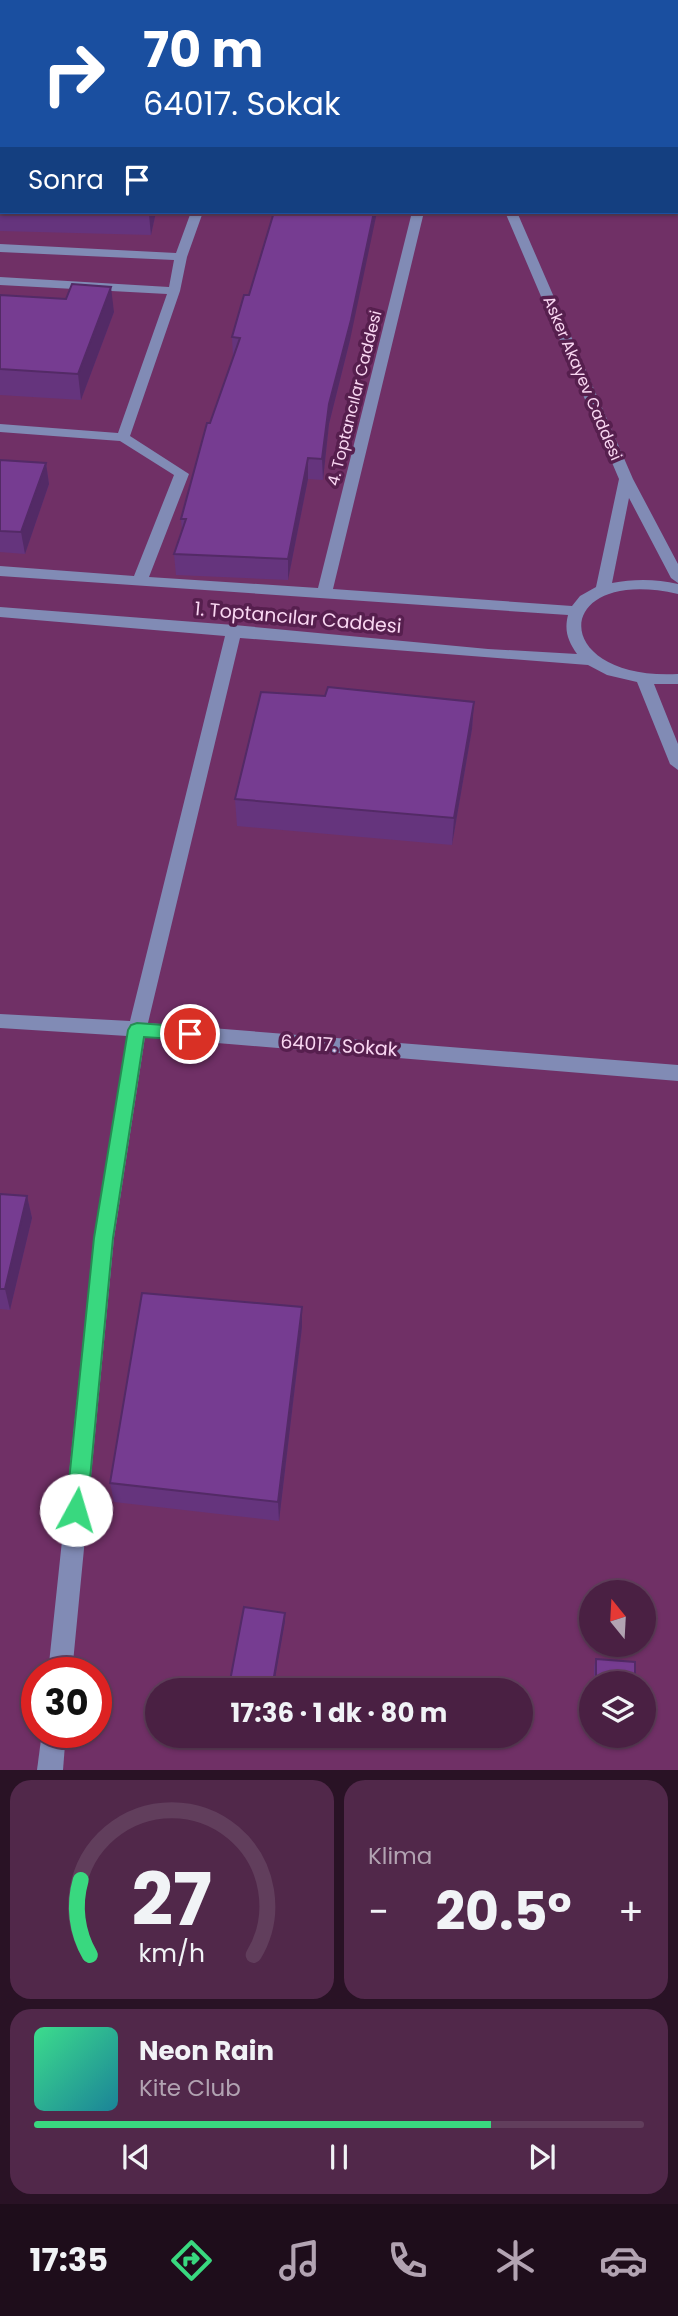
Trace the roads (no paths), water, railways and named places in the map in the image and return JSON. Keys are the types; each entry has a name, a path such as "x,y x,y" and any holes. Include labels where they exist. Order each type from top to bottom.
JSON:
{"street":[{"path":"123,437 174,291 181,257 196,214"},
{"name":"4. Toptancılar Caddesi","path":"325,592 418,214"},
{"name":"Asker Akayev Caddesi","path":"512,214 626,479 603,590"},
{"path":"0,248 181,257"},
{"path":"0,281 174,291"},
{"path":"0,428 123,437 183,474 140,580"},
{"path":"626,479 678,578"},
{"name":"1. Toptancılar Caddesi","path":"0,571 578,611"},
{"path":"678,589 643,583 621,584 587,599 573,623 581,648 593,660 616,672 644,680 678,679"},
{"name":"1. Toptancılar Caddesi","path":"0,612 234,630 488,654 593,660"},
{"path":"62,1657 104,1238 137,1030 234,630"},
{"path":"644,680 678,764"},
{"name":"64017. Sokak","path":"0,1021 678,1073"},
{"path":"50,1770 52,1748"}]}
